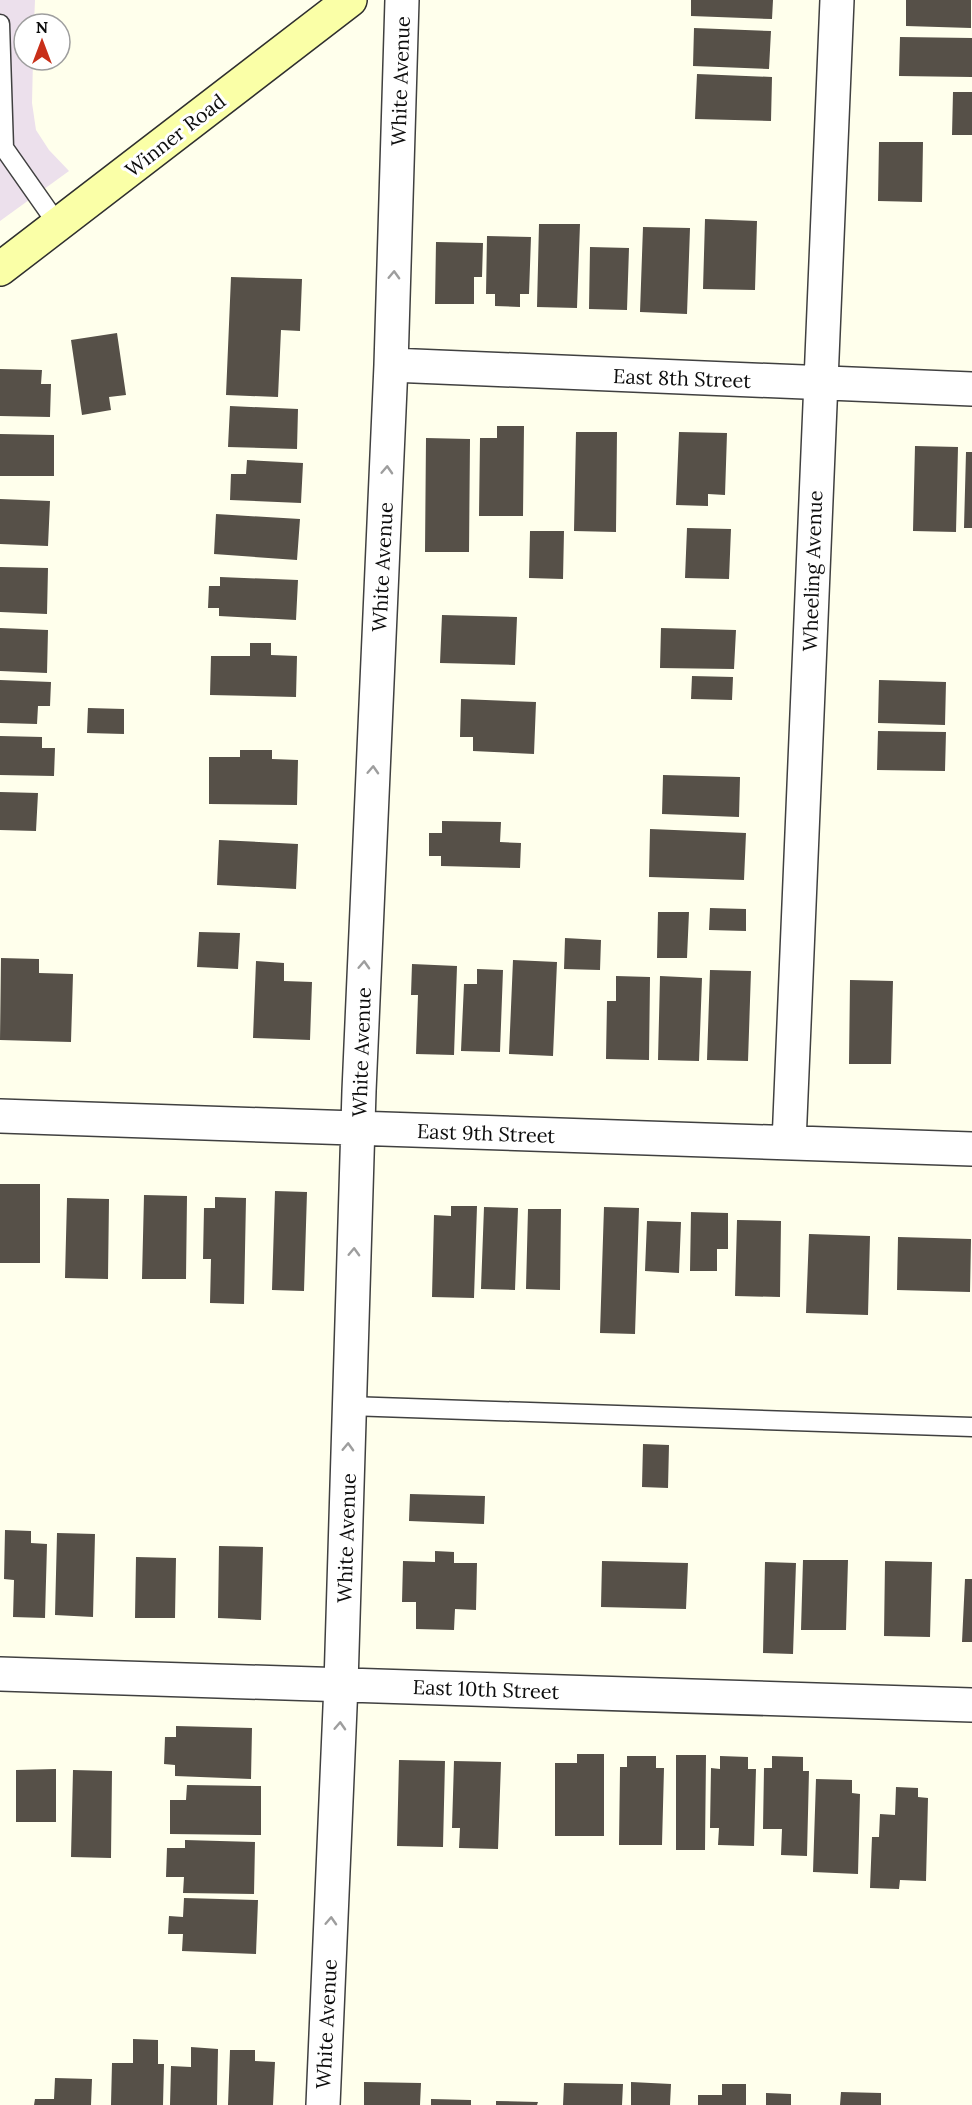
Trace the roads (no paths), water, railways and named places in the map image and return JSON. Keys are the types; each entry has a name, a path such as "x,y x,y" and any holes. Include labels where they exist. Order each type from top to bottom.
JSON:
{"main road":[{"name":"Winner Road","path":"0,269 350,0"}],"street":[{"name":"White Avenue","path":"323,2105 341,1684 357,1128 392,365 402,0"},
{"name":"Wheeling Avenue","path":"789,1143 837,0"},
{"name":"East 8th Street","path":"392,365 972,389"},
{"name":"East 9th Street","path":"0,1116 972,1149"},
{"name":"East 10th Street","path":"0,1674 972,1705"}],"lane":[{"path":"0,24 4,148 58,225"},
{"path":"349,1406 972,1426"}]}
